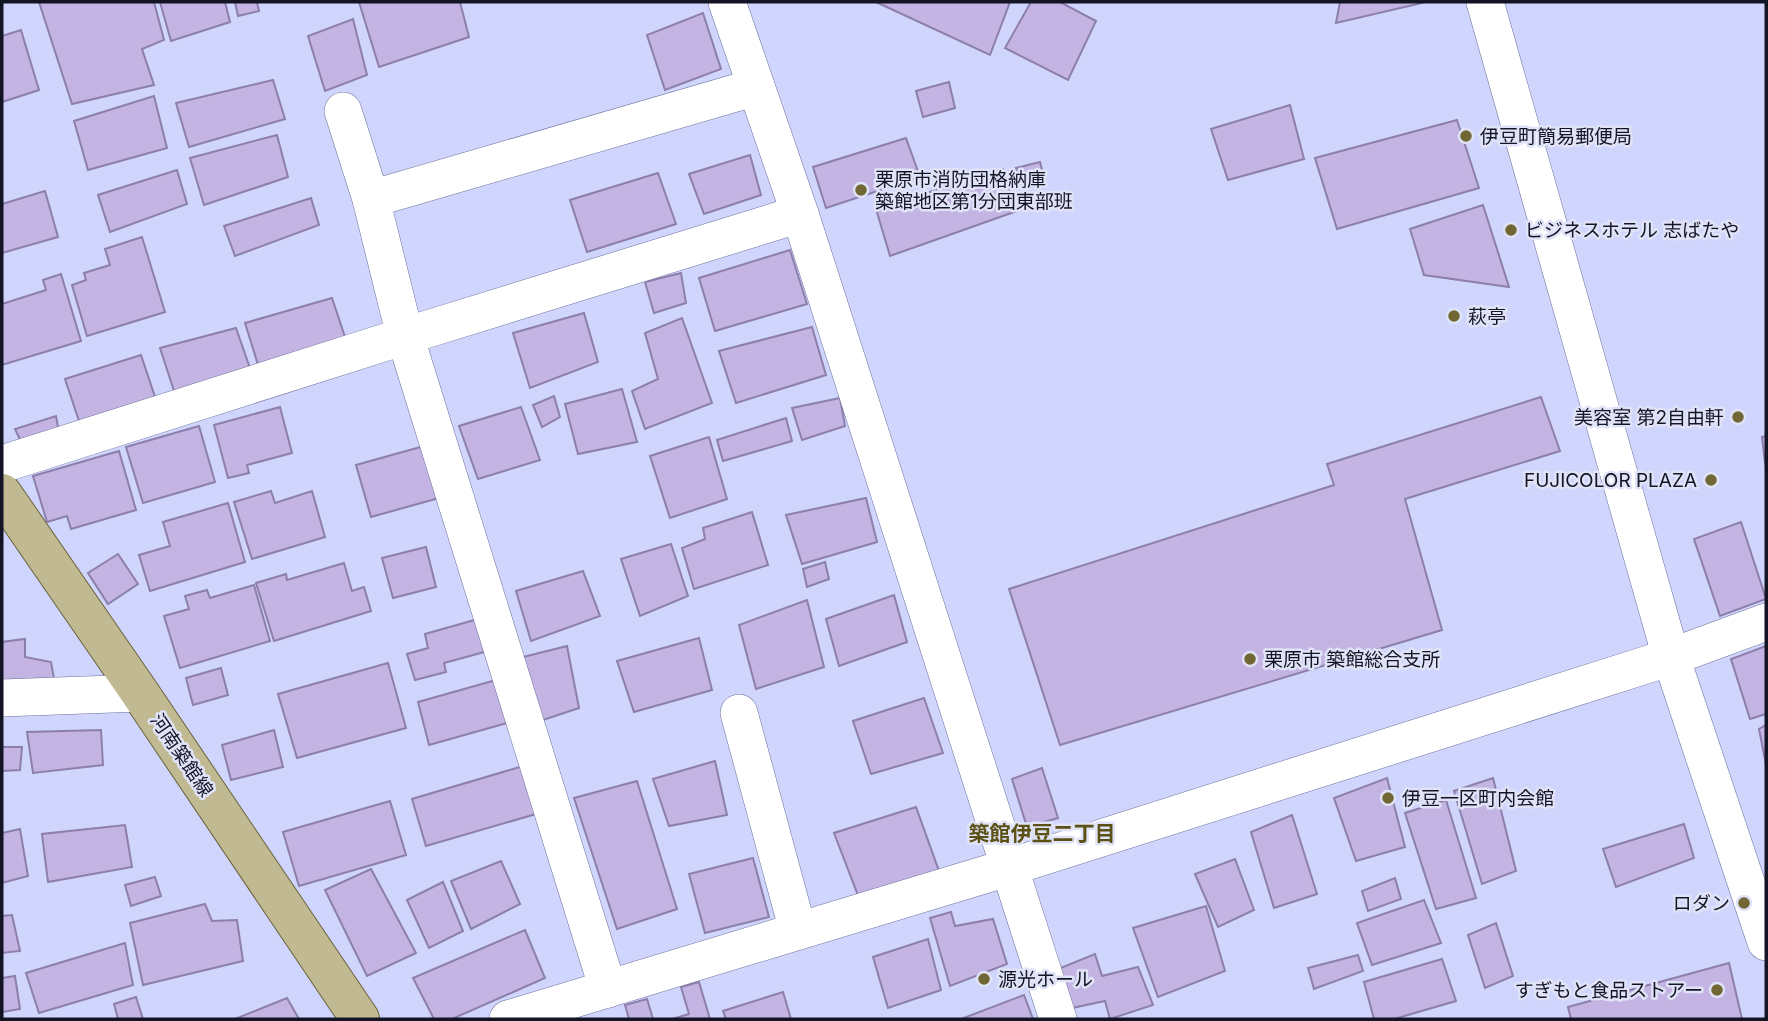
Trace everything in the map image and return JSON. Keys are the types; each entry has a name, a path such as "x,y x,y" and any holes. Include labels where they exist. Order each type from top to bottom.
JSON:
{"main road":[{"name":"河南築館線","path":"2,493 360,1019"}],"street":[{"path":"726,2 800,215 1058,1019"},
{"path":"1485,2 1671,657 1766,942"},
{"path":"371,199 756,87"},
{"path":"343,111 371,199 405,336 608,989"},
{"path":"2,464 405,336 800,215"},
{"path":"508,1019 1010,867 1671,657 1766,622"},
{"path":"2,698 140,693"},
{"path":"739,713 798,931"}],"building":[{"path":"39,2 154,2 164,40 142,49 154,85 72,104"},
{"path":"160,2 225,2 230,22 171,41"},
{"path":"235,2 257,2 259,11 238,16"},
{"path":"359,2 460,2 469,37 379,67"},
{"path":"876,2 1010,2 990,55"},
{"path":"1031,2 1060,2 1096,21 1068,80 1005,48"},
{"path":"1340,2 1422,2 1422,3 1336,23"},
{"path":"703,13 721,69 665,90 647,35"},
{"path":"353,19 367,75 325,91 308,36"},
{"path":"21,30 39,90 2,102 2,36"},
{"path":"273,80 285,119 189,147 176,103"},
{"path":"949,82 955,108 923,117 916,91"},
{"path":"154,96 167,148 88,170 74,121"},
{"path":"1290,105 1304,159 1228,180 1211,129"},
{"path":"1457,120 1479,188 1337,229 1315,158"},
{"path":"277,135 288,177 204,205 190,158"},
{"path":"906,138 920,177 826,208 813,167"},
{"path":"750,155 761,195 704,214 689,174"},
{"path":"1040,162 1045,181 1022,188 1016,168"},
{"path":"1003,169 1017,211 890,256 876,209"},
{"path":"177,170 187,204 110,232 98,195"},
{"path":"658,173 676,224 587,252 570,200"},
{"path":"45,191 58,237 2,253 2,204"},
{"path":"311,198 319,225 235,256 224,226"},
{"path":"1483,205 1509,287 1424,275 1410,229"},
{"path":"142,237 165,312 87,336 72,285 86,280 84,273 110,265 105,249"},
{"path":"790,250 807,304 715,331 699,278"},
{"path":"681,273 686,303 654,313 645,282"},
{"path":"61,274 81,341 2,365 2,304 46,290 43,280"},
{"path":"332,298 346,340 260,371 245,323"},
{"path":"584,313 598,362 530,388 513,333"},
{"path":"682,318 712,403 645,429 632,391 658,379 645,333"},
{"path":"812,327 826,375 736,403 719,351"},
{"path":"236,328 251,371 175,394 160,348"},
{"path":"141,355 155,397 80,424 65,379"},
{"path":"622,389 637,442 578,454 565,404"},
{"path":"554,396 560,417 542,427 533,405"},
{"path":"1541,397 1560,451 1405,499 1442,630 1060,745 1009,589 1334,485 1327,464"},
{"path":"840,398 845,426 802,440 792,408"},
{"path":"280,407 292,453 247,465 249,473 228,478 214,425"},
{"path":"521,407 540,460 478,479 459,426"},
{"path":"56,416 60,438 24,448 15,429"},
{"path":"786,418 792,441 723,461 717,440"},
{"path":"199,426 215,482 143,503 126,447"},
{"path":"1766,436 1766,462 1765,463 1762,437"},
{"path":"709,437 727,499 670,518 650,456"},
{"path":"424,446 439,498 371,517 356,465"},
{"path":"119,451 136,510 71,529 67,516 47,522 33,476"},
{"path":"271,491 275,503 312,491 325,537 252,559 234,502"},
{"path":"866,498 877,542 802,564 786,515"},
{"path":"228,503 245,562 150,591 139,555 170,546 163,522"},
{"path":"752,512 768,565 694,589 682,548 705,539 703,528"},
{"path":"1741,522 1766,599 1720,616 1694,539"},
{"path":"671,544 688,596 640,616 621,559"},
{"path":"426,547 436,587 393,598 382,558"},
{"path":"118,554 138,584 108,604 88,573"},
{"path":"825,562 829,579 807,587 803,569"},
{"path":"344,563 352,591 364,587 371,611 274,641 256,583 286,574 287,580"},
{"path":"583,571 600,616 531,641 516,591"},
{"path":"254,585 270,641 180,668 164,616 189,609 185,596 207,590 210,598"},
{"path":"894,595 907,642 839,666 826,619"},
{"path":"807,600 824,667 756,689 739,625"},
{"path":"478,619 488,651 444,663 446,672 415,680 407,654 428,648 425,634"},
{"path":"699,638 712,690 634,712 617,661"},
{"path":"25,639 25,657 51,662 56,689 2,693 2,642"},
{"path":"567,646 579,708 537,722 519,658"},
{"path":"1766,646 1766,714 1750,719 1731,659"},
{"path":"388,663 406,728 297,758 278,694"},
{"path":"221,668 228,695 193,705 186,678"},
{"path":"496,680 507,723 429,745 418,702"},
{"path":"924,698 943,753 871,774 853,721"},
{"path":"1766,725 1766,765 1759,729"},
{"path":"101,730 103,765 33,773 27,732"},
{"path":"274,730 283,767 231,780 222,745"},
{"path":"2,747 22,747 20,770 2,771"},
{"path":"715,761 727,815 669,826 653,779"},
{"path":"523,766 536,814 426,846 412,799"},
{"path":"1042,768 1058,818 1027,827 1012,779"},
{"path":"1387,778 1405,847 1356,861 1334,798"},
{"path":"1493,778 1516,871 1482,884 1454,791"},
{"path":"637,781 677,909 617,929 574,798"},
{"path":"1446,800 1476,898 1436,909 1405,813"},
{"path":"390,801 406,855 299,886 283,832"},
{"path":"916,807 939,871 859,898 834,833"},
{"path":"1292,815 1317,894 1274,908 1251,832"},
{"path":"1684,824 1694,858 1616,887 1603,849"},
{"path":"125,825 132,867 48,882 42,834"},
{"path":"20,829 28,876 2,883 2,833"},
{"path":"753,858 769,917 705,933 689,874"},
{"path":"1235,859 1254,910 1218,927 1195,874"},
{"path":"501,861 520,904 471,929 451,881"},
{"path":"371,869 416,953 367,976 325,890"},
{"path":"155,877 161,896 131,906 125,885"},
{"path":"1395,878 1401,899 1368,911 1362,891"},
{"path":"443,882 463,931 429,948 407,900"},
{"path":"1424,900 1441,943 1372,965 1357,923"},
{"path":"205,904 212,921 237,920 243,961 143,985 130,923"},
{"path":"1206,906 1225,971 1158,997 1133,928"},
{"path":"951,912 955,926 993,919 1007,964 950,986 930,918"},
{"path":"12,915 20,951 2,953 2,916"},
{"path":"1496,923 1513,976 1485,988 1468,935"},
{"path":"525,930 545,978 452,1019 434,1019 413,978"},
{"path":"928,939 941,990 888,1008 873,957"},
{"path":"125,943 133,985 39,1013 26,973"},
{"path":"1095,954 1102,976 1138,967 1153,1005 1110,1019 1105,1001 1072,1008 1058,969"},
{"path":"1358,955 1363,971 1314,989 1308,968"},
{"path":"1442,959 1456,1001 1394,1019 1374,1019 1364,982"},
{"path":"1729,963 1742,1019 1571,1019 1568,1007"},
{"path":"15,976 20,1009 2,1012 2,978"},
{"path":"699,982 710,1019 672,1019 689,1014 681,987"},
{"path":"783,992 791,1019 726,1019 723,1011"},
{"path":"1024,995 1033,1019 961,1019"},
{"path":"136,997 143,1019 118,1019 114,1004"},
{"path":"287,998 299,1019 235,1019"},
{"path":"647,999 653,1019 629,1019 625,1005"}],"place":[{"name":"伊豆町簡易郵便局","path":"1466,136"},
{"name":"栗原市消防団格納庫 築館地区第1分団東部班","path":"861,190"},
{"name":"ビジネスホテル 志ばたや","path":"1511,230"},
{"name":"萩亭","path":"1454,316"},
{"name":"美容室 第2自由軒","path":"1738,417"},
{"name":"FUJICOLOR PLAZA","path":"1711,480"},
{"name":"栗原市 築館総合支所","path":"1250,659"},
{"name":"伊豆一区町内会館","path":"1388,798"},
{"name":"ロダン","path":"1744,903"},
{"name":"源光ホール","path":"984,979"},
{"name":"すぎもと食品ストアー","path":"1717,990"}],"district":[{"name":"築館伊豆二丁目","path":"1042,834"}]}
